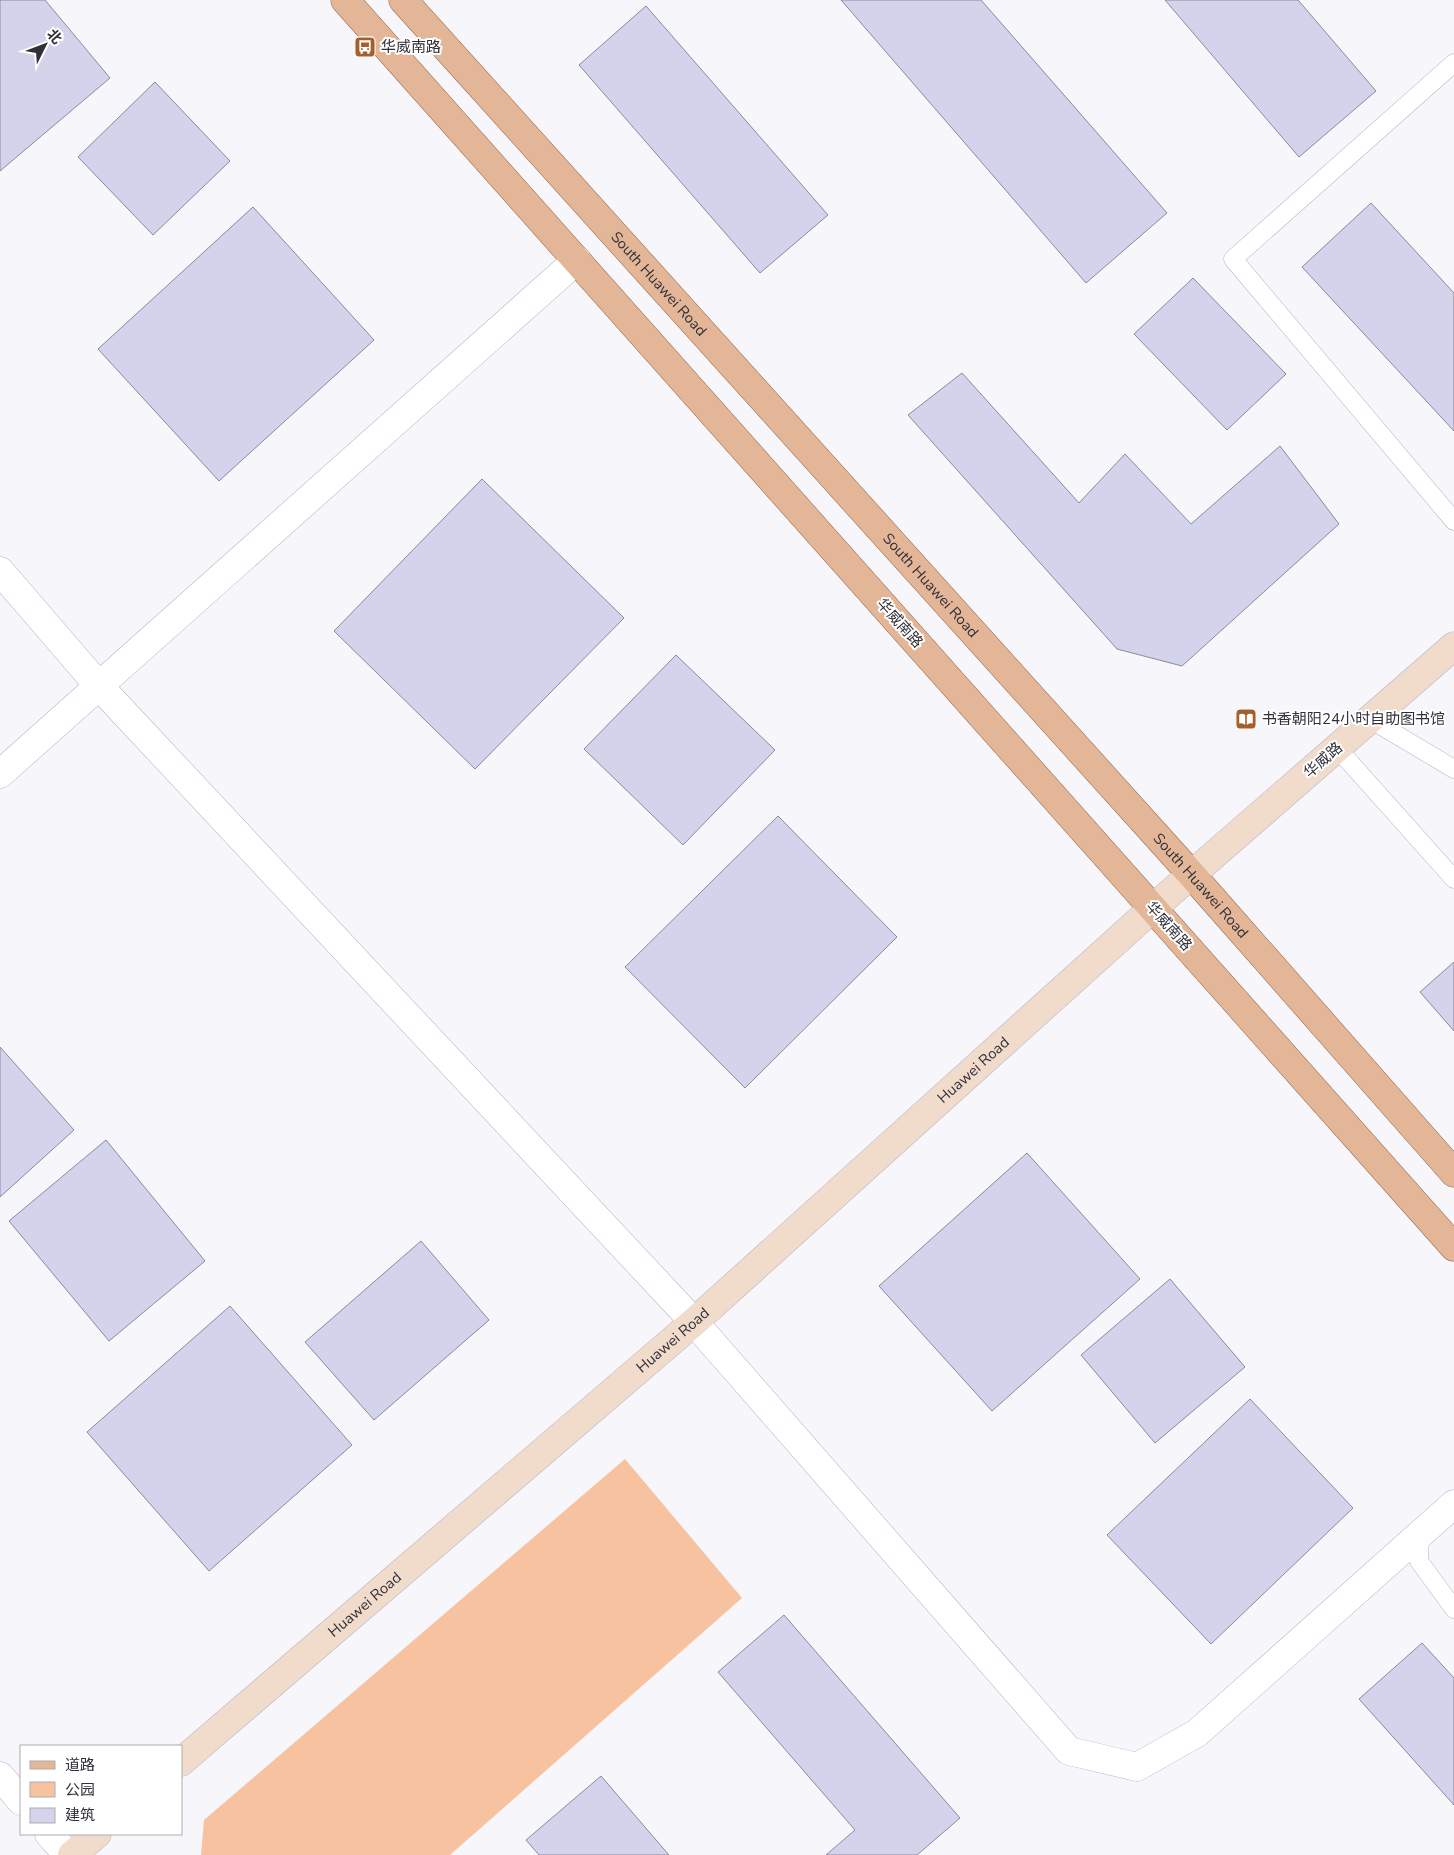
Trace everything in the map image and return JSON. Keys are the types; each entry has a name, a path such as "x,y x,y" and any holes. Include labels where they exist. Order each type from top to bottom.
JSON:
{"main road":[{"name":"华威南路","path":"345,0 1454,1247"},
{"name":"South Huawei Road","path":"404,0 1191,874 1454,1173"}],"street":[{"path":"0,774 577,260"},
{"path":"0,571 99,686 694,1322 1069,1751 1137,1767 1197,1733 1454,1504"},
{"name":"华威路","path":"1153,908 1454,646"},
{"name":"Huawei Road","path":"182,1761 694,1322 1153,908"},
{"path":"0,1776 20,1800"},
{"path":"51,1835 68,1855"},
{"path":"72,1855 96,1835"}],"lane":[{"path":"1454,63 1233,259 1454,521"},
{"path":"1370,719 1454,769"},
{"path":"1337,748 1454,879"},
{"path":"1420,1534 1419,1562 1454,1609"}],"green space":[{"path":"625,1459 742,1598 450,1855 201,1855 204,1820"}],"building":[{"path":"0,0 45,0 110,78 0,171"},
{"path":"841,0 981,0 1167,213 1086,283"},
{"path":"1165,0 1298,0 1376,91 1299,157"},
{"path":"646,6 828,215 760,273 579,65"},
{"path":"155,82 230,161 153,235 78,157"},
{"path":"1371,203 1454,293 1454,431 1302,267"},
{"path":"253,207 374,340 219,481 98,349"},
{"path":"1193,278 1286,374 1227,430 1134,334"},
{"path":"962,373 1079,503 1125,454 1191,524 1280,446 1339,524 1182,666 1117,649 908,415"},
{"path":"482,479 624,618 475,769 334,631"},
{"path":"676,655 775,750 683,845 584,749"},
{"path":"778,816 897,937 745,1088 625,967"},
{"path":"1454,962 1454,1031 1420,992"},
{"path":"0,1047 74,1130 0,1197"},
{"path":"106,1140 205,1261 109,1341 9,1221"},
{"path":"1027,1153 1140,1279 992,1411 879,1286"},
{"path":"421,1241 489,1320 374,1420 305,1342"},
{"path":"1170,1279 1245,1367 1155,1443 1081,1355"},
{"path":"230,1306 352,1445 209,1571 87,1432"},
{"path":"1250,1399 1353,1508 1211,1644 1107,1535"},
{"path":"784,1615 960,1818 917,1855 826,1855 855,1830 718,1672"},
{"path":"1422,1643 1454,1678 1454,1805 1359,1699"},
{"path":"601,1776 669,1855 539,1855 526,1840"}],"place":[{"name":"华威南路","path":"365,47"},
{"name":"书香朝阳24小时自助图书馆","path":"1246,719"}]}
